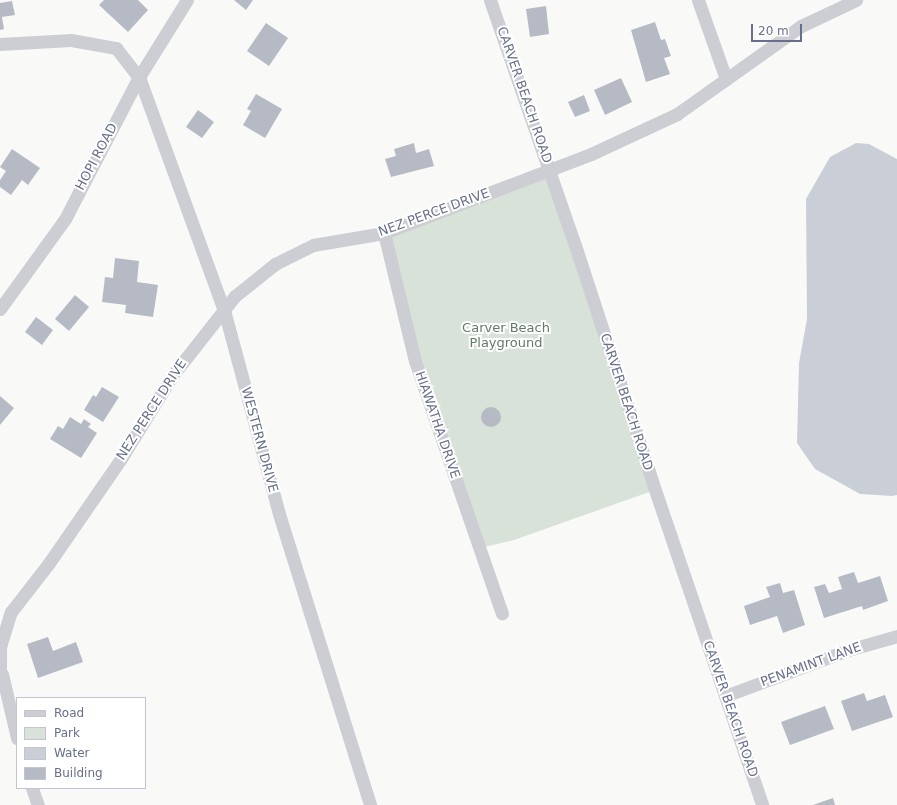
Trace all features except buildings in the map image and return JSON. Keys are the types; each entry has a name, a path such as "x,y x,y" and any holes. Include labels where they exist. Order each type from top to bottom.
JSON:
{"street":[{"name":"HOPI ROAD","path":"0,308 65,219 139,77 187,0"},
{"name":"CARVER BEACH ROAD","path":"490,0 550,170 653,484 762,805"},
{"path":"698,0 726,79"},
{"name":"NEZ PERCE DRIVE","path":"16,734 1,674 0,647 11,612 49,563 120,460 172,376 235,296 275,264 313,245 384,233 550,170 678,114 801,26 856,0"},
{"name":"WESTERN DRIVE","path":"0,44 71,40 116,48 139,77 224,310 279,514 370,805"},
{"name":"HIAWATHA DRIVE","path":"384,233 414,361 502,614"},
{"name":"PENAMINT LANE","path":"725,696 848,650 897,636"},
{"path":"32,789 38,805"}],"green space":[{"name":"Carver Beach Playground","path":"550,170 655,490 514,540 480,548 415,361 384,233"}],"water":[{"path":"856,143 869,144 897,159 897,495 892,496 860,494 815,469 797,443 799,363 807,319 806,199 830,157"}]}
